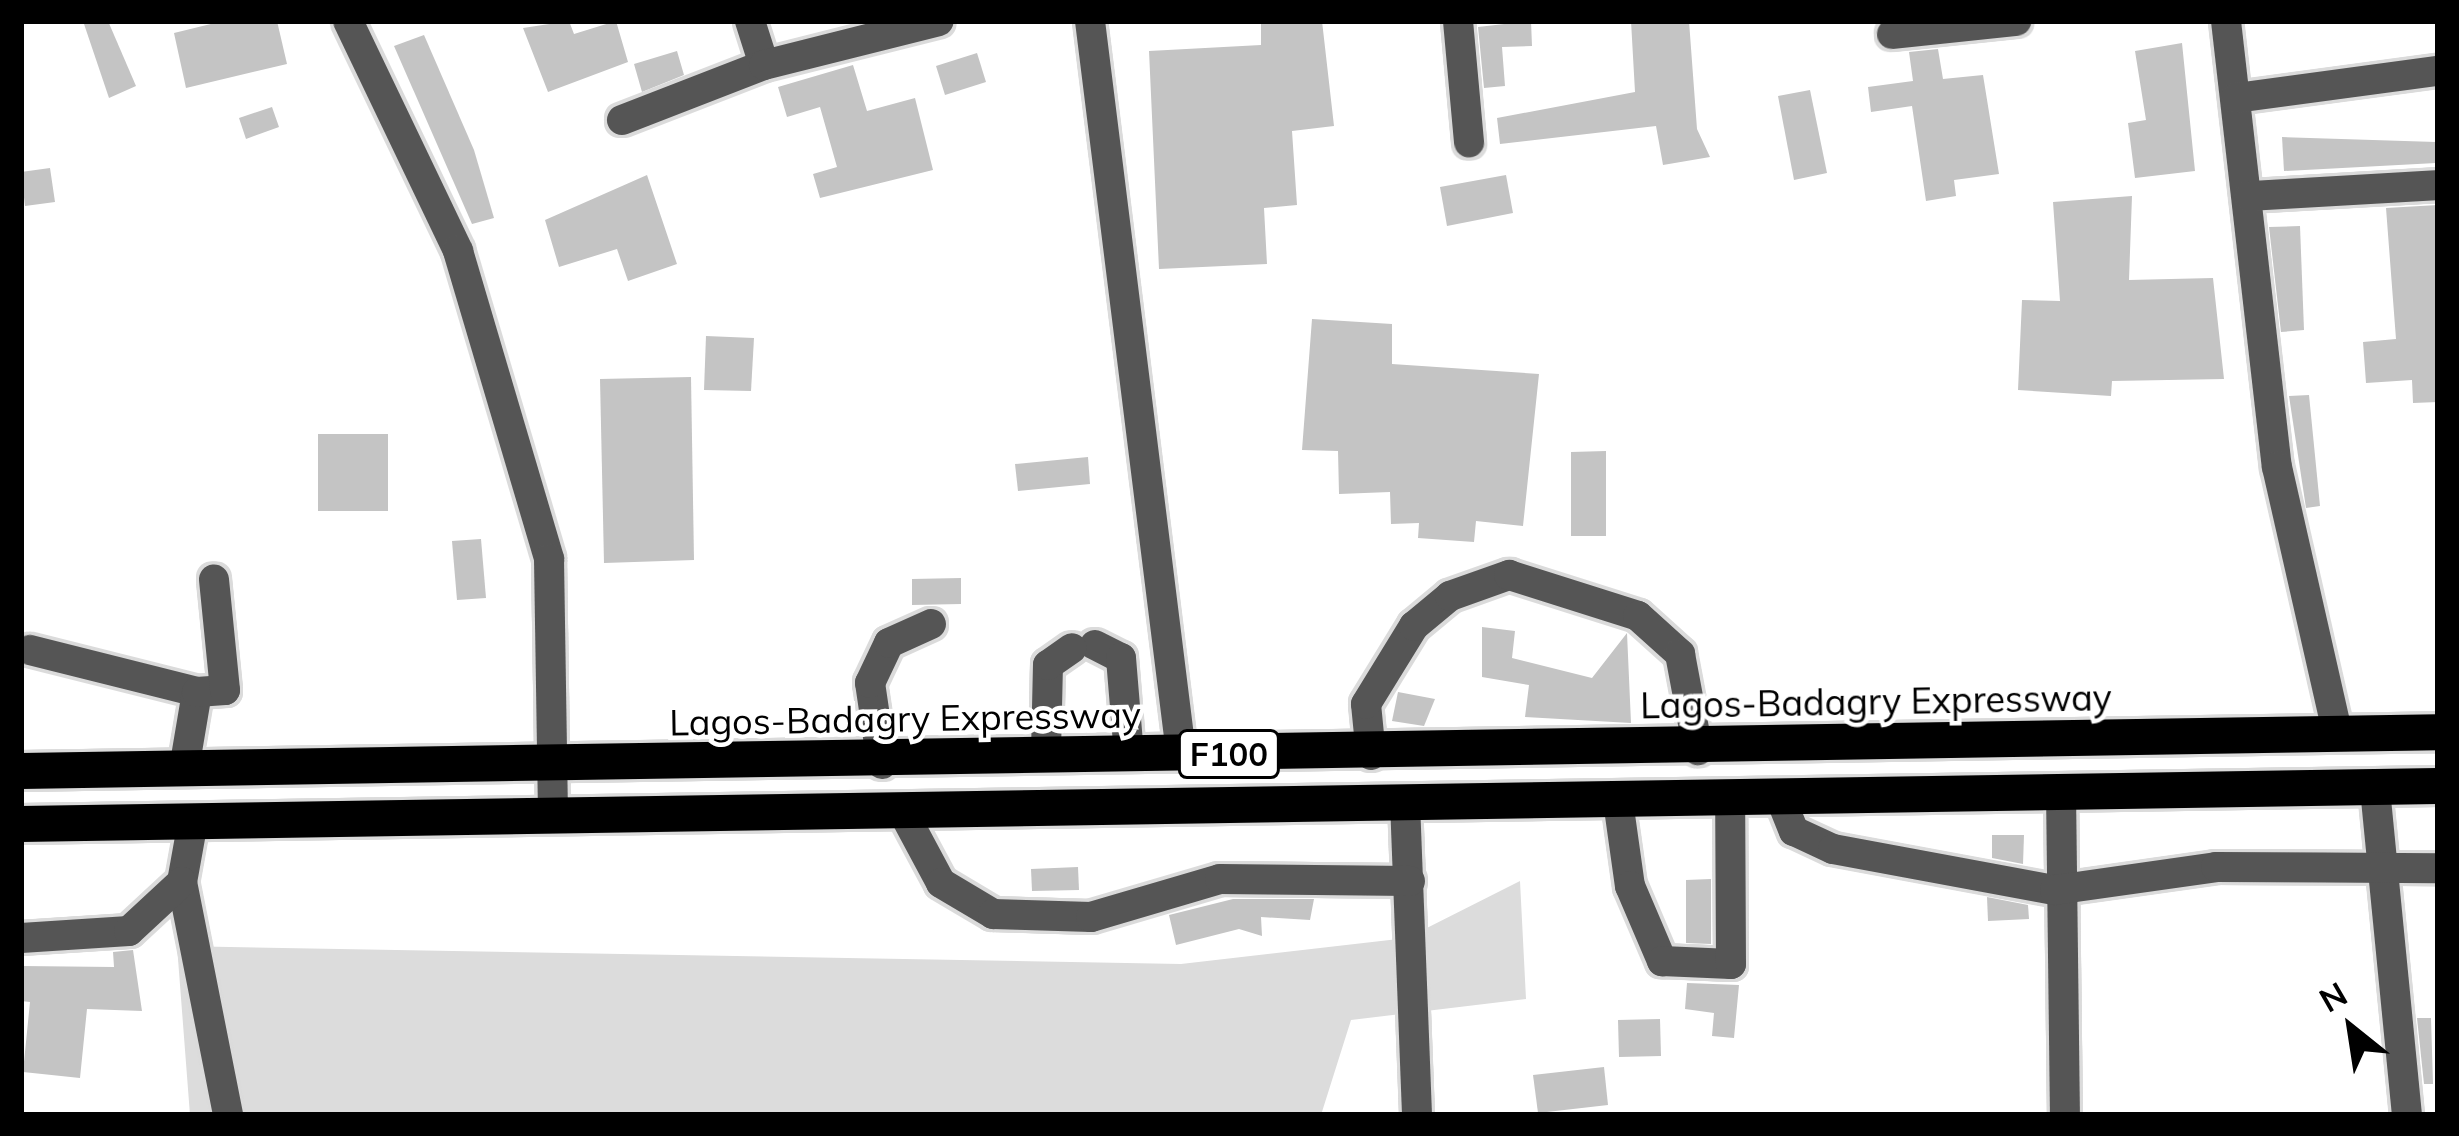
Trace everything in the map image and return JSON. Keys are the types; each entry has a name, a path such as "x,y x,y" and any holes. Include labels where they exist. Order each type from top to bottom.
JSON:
{"highway":[{"name":"Lagos-Badagry Expressway","path":"21,771 882,764 1046,752 1371,755 2438,732"},
{"name":"F100","path":"21,824 904,814 2438,786"}],"street":[{"path":"348,21 473,291 549,559 554,818"},
{"path":"750,21 764,65"},
{"path":"622,120 764,65 939,21"},
{"path":"1090,21 1181,753"},
{"path":"1458,21 1469,143"},
{"path":"1892,34 2016,21"},
{"path":"2226,21 2250,196 2277,467 2337,732"},
{"path":"2236,98 2437,70"},
{"path":"2250,196 2438,185"},
{"path":"1371,755 1366,704 1414,626 1475,582 1509,575 1638,616 1680,654 1698,750"},
{"path":"30,650 197,692 225,691 214,580"},
{"path":"882,764 870,683 890,644 931,624"},
{"path":"1046,752 1048,665 1084,646 1121,658 1129,756"},
{"path":"184,769 197,692"},
{"path":"2374,789 2378,876 2408,1115"},
{"path":"2061,791 2055,890 2072,1060 2065,1115"},
{"path":"1780,797 1794,831 1834,849 2055,890 2216,867 2378,876 2438,868"},
{"path":"1618,801 1630,886 1662,961 1731,964 1730,800"},
{"path":"1405,802 1417,1115"},
{"path":"904,814 941,883 993,914 1091,917 1220,879 1410,880"},
{"path":"194,821 182,882 228,1115"},
{"path":"21,938 99,942 129,931 182,882"}],"shaded area":[{"path":"1520,881 1526,999 1351,1020 1321,1115 190,1115 177,946 1181,964 1407,938"}],"building":[{"path":"83,21 108,21 136,86 109,98"},
{"path":"223,21 277,21 287,64 186,88 174,33"},
{"path":"569,21 574,34 616,21 628,62 548,92 523,28"},
{"path":"1261,21 1322,21 1334,126 1292,131 1297,205 1264,208 1267,264 1159,269 1149,51 1261,45"},
{"path":"1531,21 1532,46 1502,47 1505,86 1484,88 1478,27"},
{"path":"1631,21 1689,21 1697,129 1710,157 1663,165 1656,126 1500,144 1497,118 1635,92"},
{"path":"424,35 474,150 494,218 472,224 394,46"},
{"path":"2182,43 2195,171 2135,178 2128,123 2146,120 2135,51"},
{"path":"1938,49 1943,79 1983,75 1999,174 1954,180 1956,196 1926,201 1912,106 1871,112 1868,87 1913,81 1909,52"},
{"path":"677,51 684,75 642,92 634,64"},
{"path":"977,53 986,82 945,95 936,66"},
{"path":"853,65 867,111 915,98 933,170 820,198 813,174 837,167 820,107 787,117 778,87"},
{"path":"1810,90 1827,173 1794,180 1778,96"},
{"path":"272,107 279,127 246,139 239,118"},
{"path":"2282,137 2436,142 2436,163 2284,171"},
{"path":"50,168 55,202 25,206 21,172"},
{"path":"647,175 677,264 628,281 617,249 559,267 545,220"},
{"path":"1506,175 1513,213 1447,226 1440,187"},
{"path":"2132,196 2129,280 2213,278 2224,379 2112,381 2111,396 2018,390 2022,300 2060,301 2053,202"},
{"path":"2438,205 2438,402 2413,403 2412,380 2366,383 2363,342 2396,339 2386,208"},
{"path":"2300,226 2304,330 2281,332 2269,227"},
{"path":"1312,319 1392,324 1392,364 1539,374 1523,526 1476,521 1474,542 1418,538 1419,523 1391,524 1390,492 1339,494 1338,451 1302,450"},
{"path":"706,336 754,338 751,391 704,390"},
{"path":"691,377 694,560 604,563 600,379"},
{"path":"2309,395 2320,506 2306,508 2289,396"},
{"path":"318,434 388,434 388,511 318,511"},
{"path":"1606,451 1606,536 1571,536 1571,452"},
{"path":"1088,457 1090,484 1018,491 1015,464"},
{"path":"481,539 486,598 457,600 452,541"},
{"path":"961,578 961,604 912,605 912,579"},
{"path":"1482,627 1515,631 1512,658 1592,678 1627,633 1631,723 1525,717 1529,685 1482,677"},
{"path":"1398,692 1435,699 1424,726 1392,721"},
{"path":"1992,835 2024,835 2023,864 1992,858"},
{"path":"1078,867 1079,890 1032,891 1031,869"},
{"path":"1711,879 1711,944 1686,943 1686,880"},
{"path":"1987,897 2028,905 2029,919 1988,921"},
{"path":"1233,899 1314,899 1310,920 1261,917 1262,936 1239,929 1176,945 1169,915"},
{"path":"133,950 142,1011 87,1009 80,1078 23,1072 30,1002 21,1001 21,966 114,967 113,952"},
{"path":"1687,983 1739,985 1734,1038 1712,1036 1714,1013 1685,1009"},
{"path":"2417,1018 2431,1018 2433,1084 2424,1084"},
{"path":"1660,1019 1661,1056 1619,1057 1618,1020"},
{"path":"1604,1067 1608,1105 1538,1113 1533,1075"}]}
